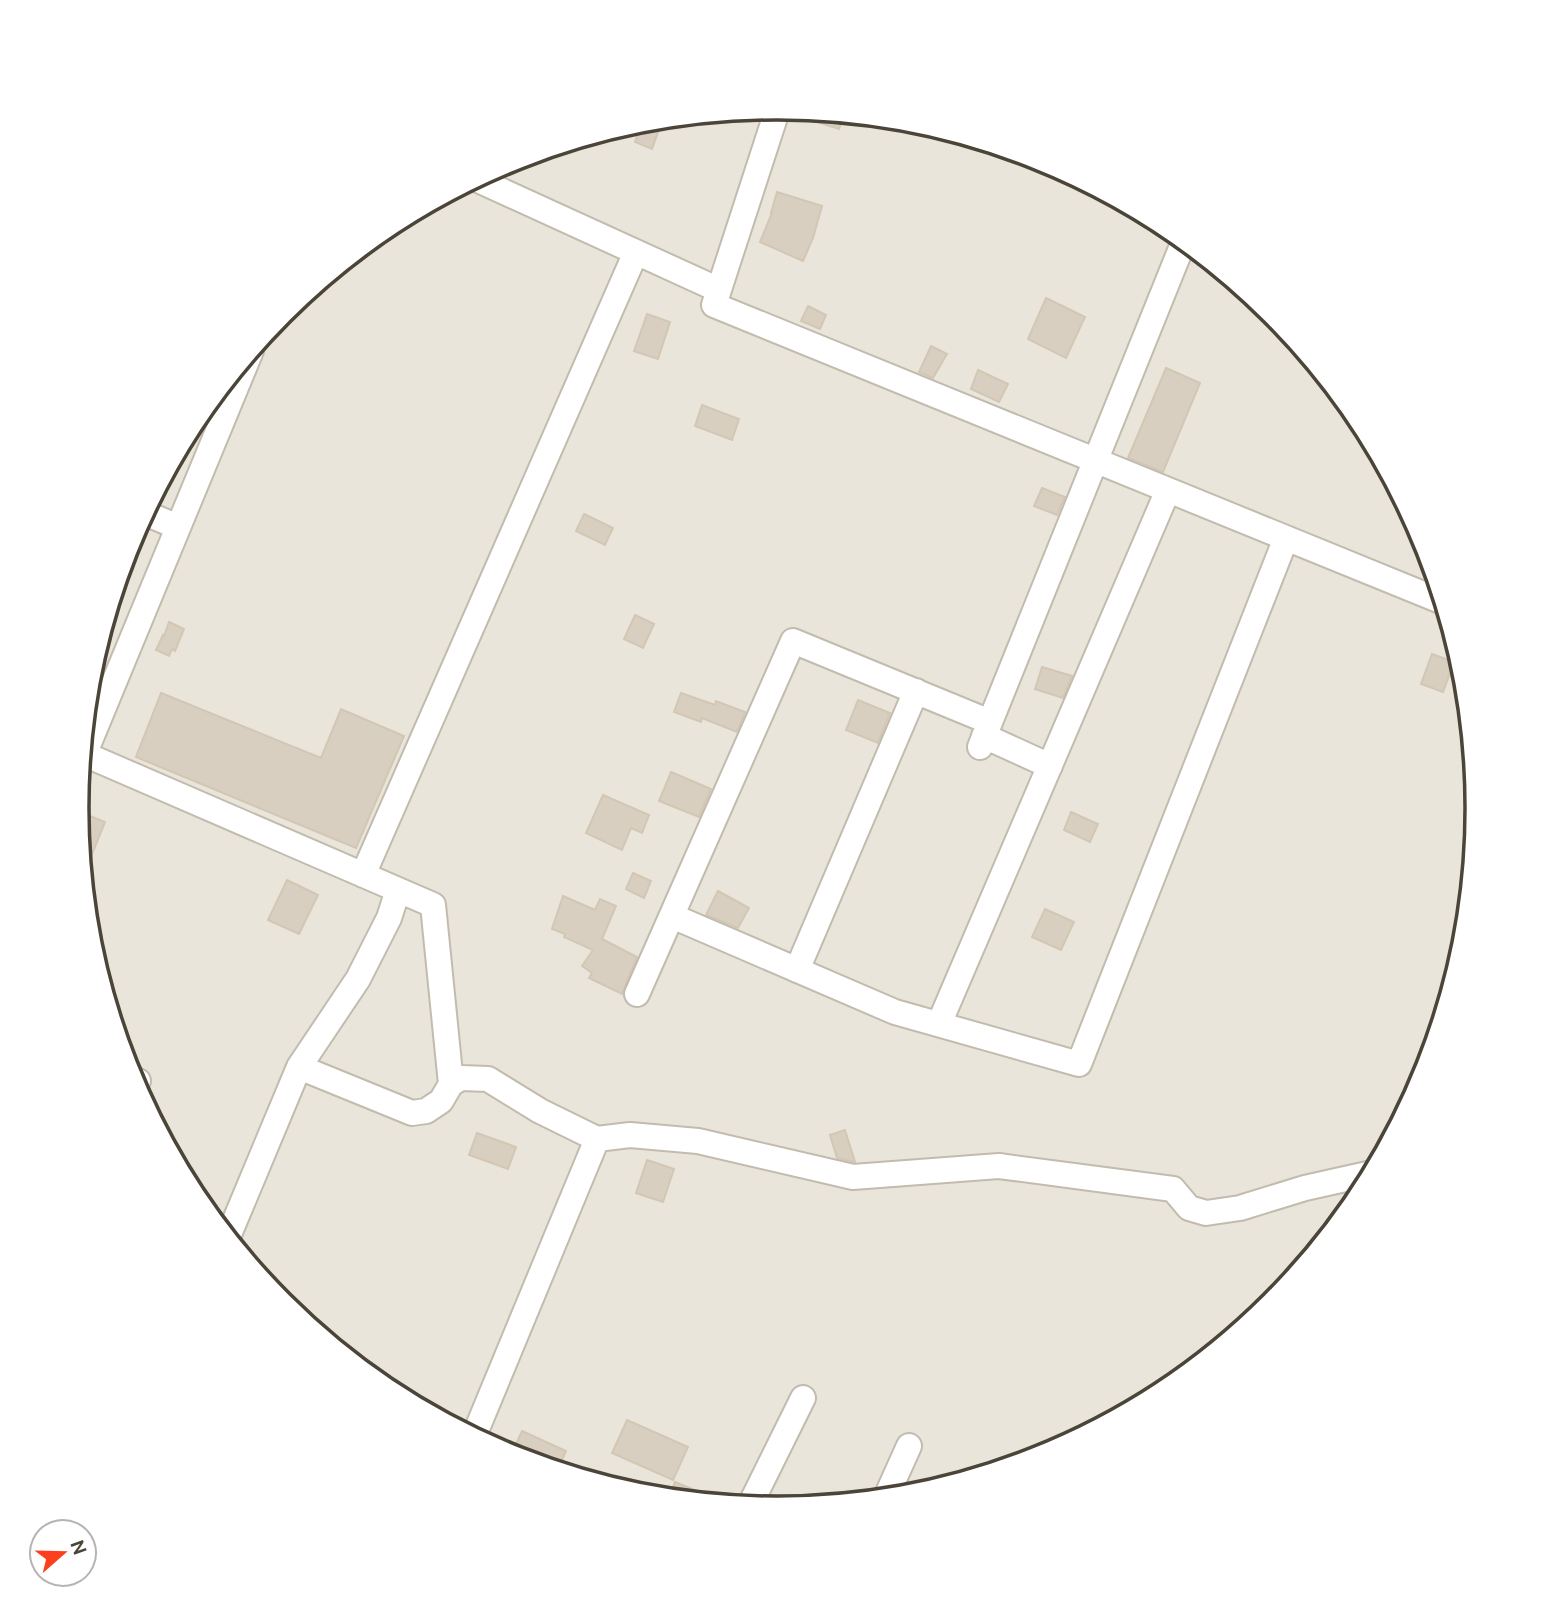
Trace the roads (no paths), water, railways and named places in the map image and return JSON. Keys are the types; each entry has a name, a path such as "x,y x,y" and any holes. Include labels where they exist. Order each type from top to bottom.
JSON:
{"street":[{"path":"774,120 714,304 1168,491 1429,590"},
{"path":"488,184 719,290"},
{"path":"985,735 1180,251"},
{"path":"363,875 636,252"},
{"path":"94,731 239,379"},
{"path":"939,1024 1168,491"},
{"path":"154,517 178,527"},
{"path":"671,916 895,1012 1079,1063 1286,538"},
{"path":"637,994 793,640 916,691 985,735 1049,766"},
{"path":"797,970 916,691"},
{"path":"91,760 433,905 451,1084"},
{"path":"232,1228 299,1067 358,979 389,919 398,890"},
{"path":"299,1067 412,1113 426,1111 441,1101 451,1084 461,1078 488,1079 540,1111 597,1139 630,1135 698,1141 853,1178 999,1166 1172,1189 1189,1208 1206,1213 1240,1208 1305,1188 1358,1176"},
{"path":"478,1427 597,1139"},
{"path":"755,1495 803,1398"},
{"path":"891,1486 909,1446"}]}
